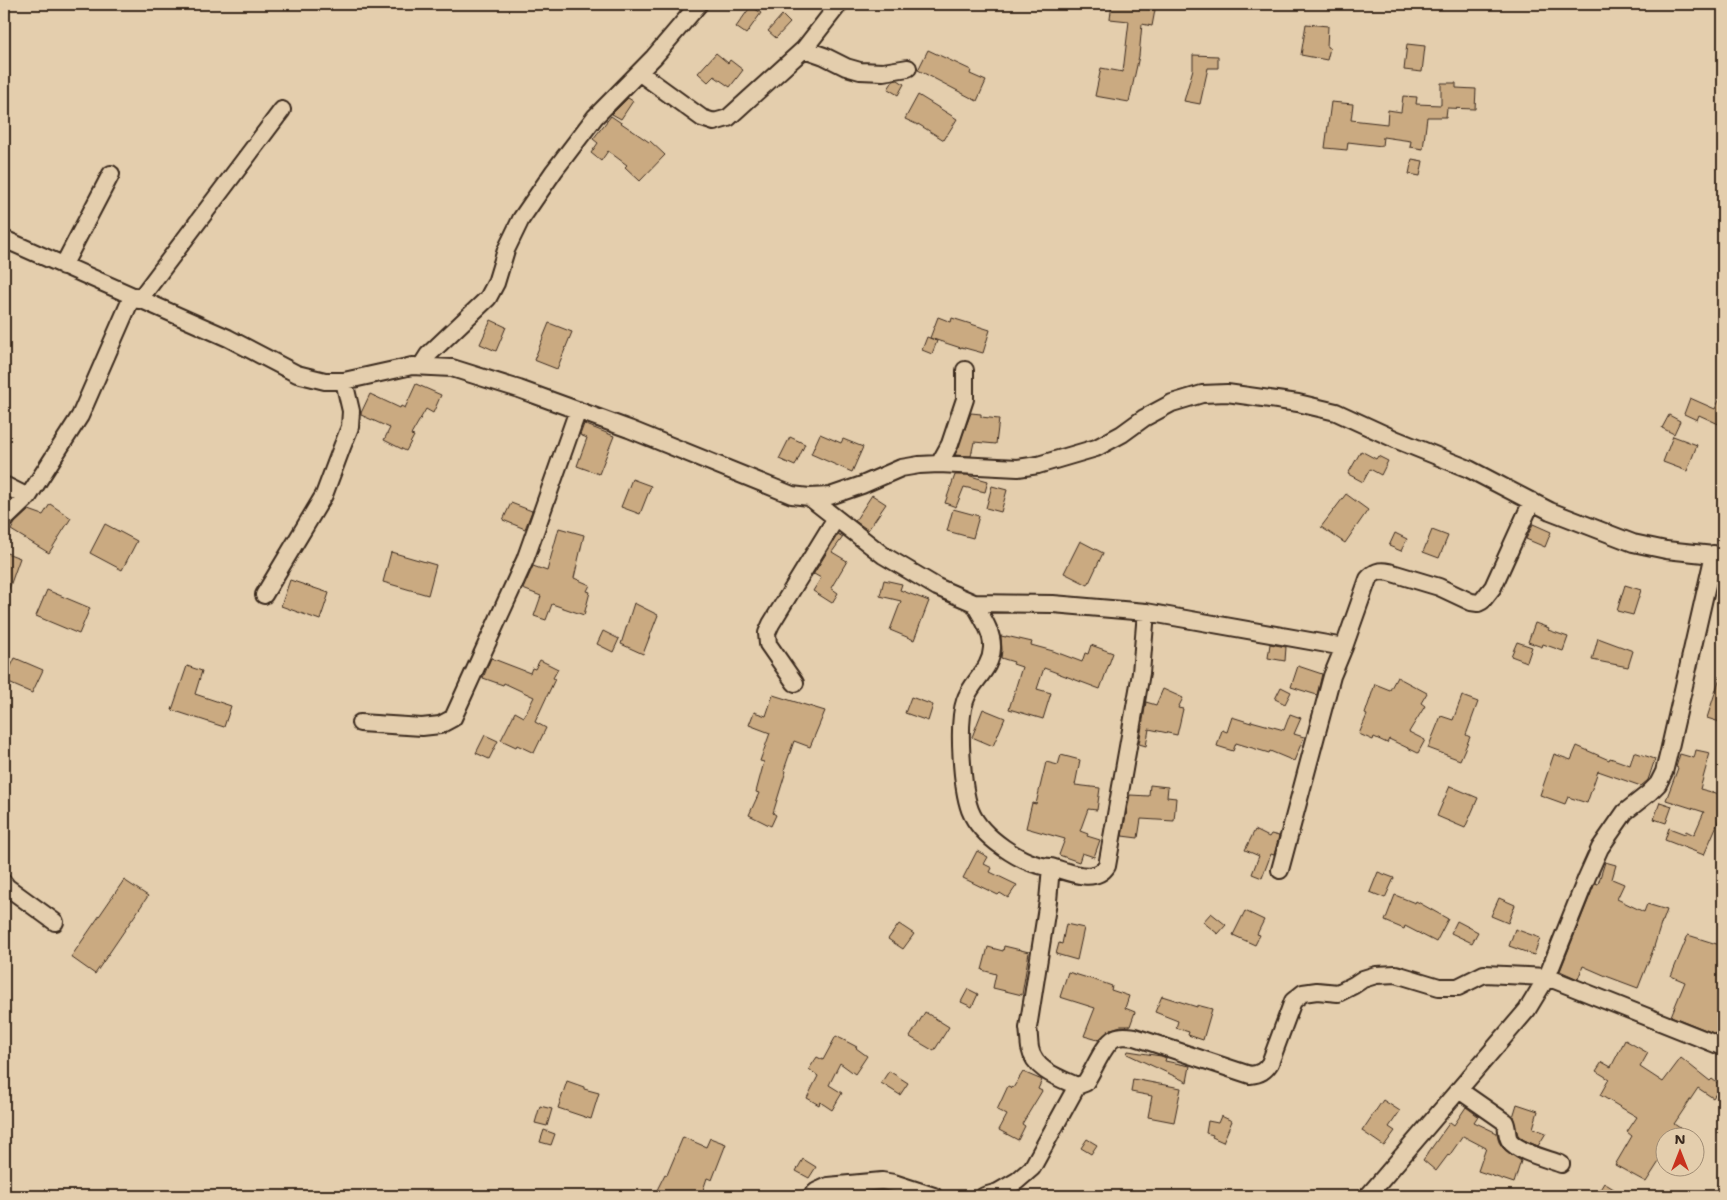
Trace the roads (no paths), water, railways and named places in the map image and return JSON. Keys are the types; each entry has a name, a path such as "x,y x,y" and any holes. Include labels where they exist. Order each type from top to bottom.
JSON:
{"street":[{"path":"421,366 428,355 488,298 496,283 506,250 521,219 595,117 640,72 699,4"},
{"path":"640,72 702,118 714,122 728,118 804,49 839,4"},
{"path":"804,49 860,71 883,72 908,68"},
{"path":"4,520 28,497 80,416 136,298 282,110"},
{"path":"63,266 111,174"},
{"path":"4,239 228,338 297,374 325,380 344,380 421,366 452,368 578,410 698,456 771,488 792,495 808,497 830,496 902,468 939,464 1018,468 1038,465 1096,448 1172,403 1202,394 1227,393 1298,403 1336,412 1397,440 1470,469 1550,511 1633,543 1666,550 1718,555 1664,772 1658,784 1625,812 1612,828 1600,848 1546,977 1527,1010 1368,1196"},
{"path":"939,464 950,444 965,399 965,370"},
{"path":"264,595 324,495 350,427 351,411 344,380"},
{"path":"360,724 422,727 440,725 453,718 525,560 578,410"},
{"path":"4,485 28,497"},
{"path":"808,497 883,555 936,586 974,603 1053,604 1146,612 1344,647"},
{"path":"1280,870 1332,676 1368,579 1374,573 1381,570 1439,586 1471,602 1482,601 1493,587 1532,501"},
{"path":"795,683 768,644 767,633 836,518"},
{"path":"974,603 990,634 992,646 990,662 965,700 961,720 966,793 971,812 986,834 1014,854 1036,866 1050,867 1082,876 1094,876 1103,872 1106,866 1141,673 1146,612"},
{"path":"1050,867 1048,901 1028,1028 1030,1049 1032,1055 1046,1072 1077,1086 1085,1084 1109,1042 1126,1036 1135,1037 1250,1075 1259,1074 1266,1070 1270,1063 1293,1001 1297,996 1302,993 1316,991 1338,993 1354,986 1363,979 1376,975 1396,974 1439,987 1458,987 1484,974 1546,977 1723,1047"},
{"path":"4,883 55,922"},
{"path":"984,1196 998,1192 1017,1181 1032,1168 1077,1086"},
{"path":"1459,1090 1505,1122 1509,1138 1522,1150 1561,1164"},
{"path":"811,1196 828,1186 882,1181 934,1196"}]}
